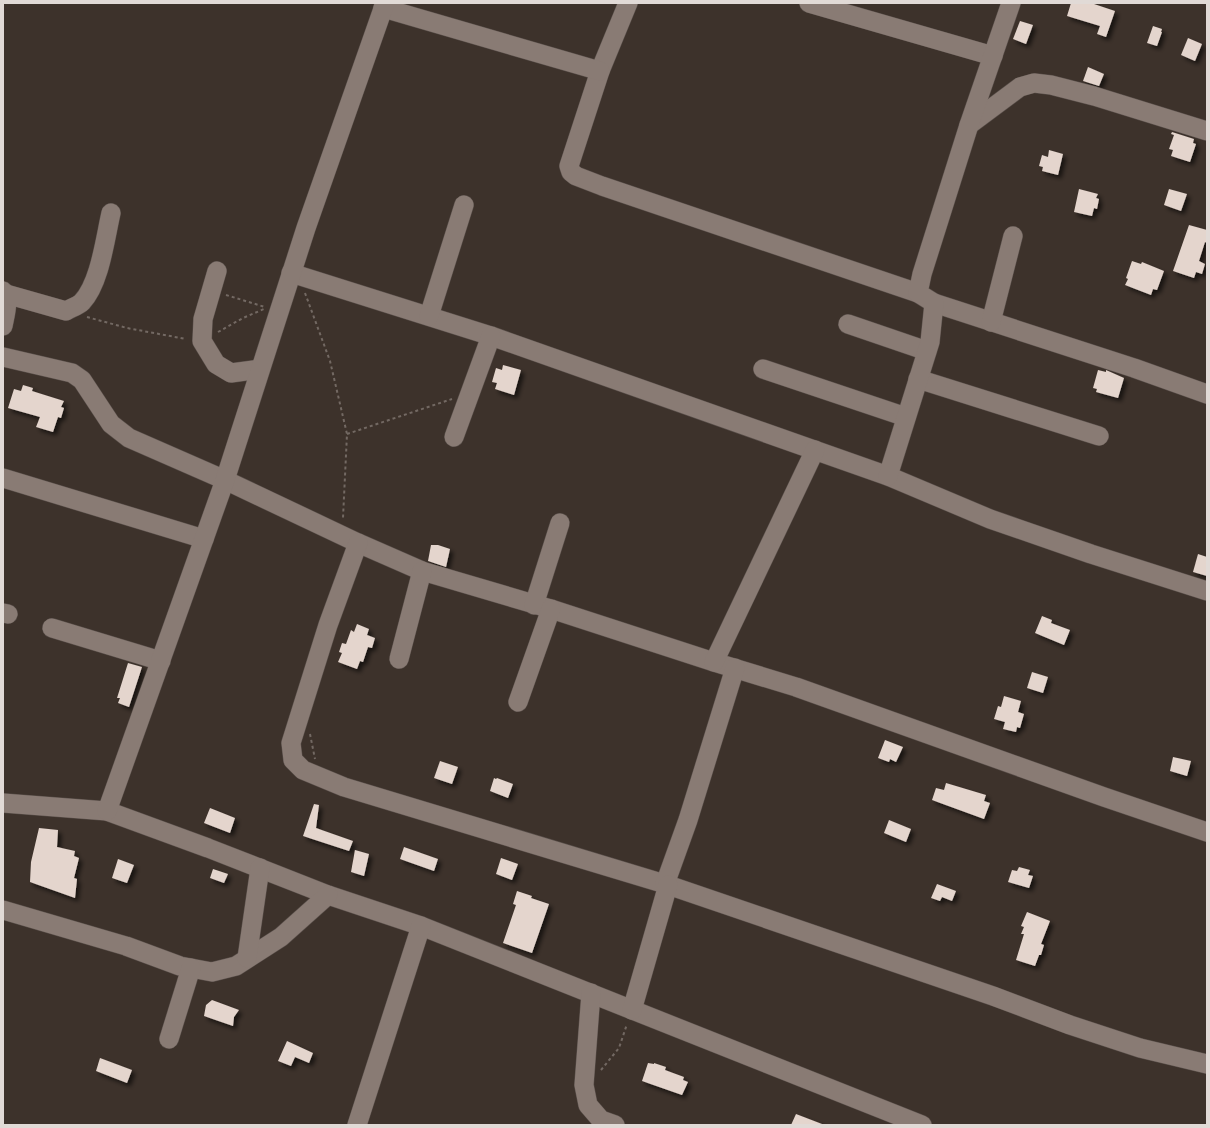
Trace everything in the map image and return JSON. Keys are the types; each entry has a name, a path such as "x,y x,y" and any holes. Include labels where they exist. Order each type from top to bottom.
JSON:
{"street":[{"path":"628,3 600,71 569,166 571,172 576,176 609,189 918,293 934,303 1207,394"},
{"path":"809,3 993,56"},
{"path":"918,293 922,274 969,124 1011,3"},
{"path":"107,811 226,480 260,369 295,274 306,228 384,6 600,71"},
{"path":"969,124 1020,87 1034,83 1051,85 1094,96 1207,131"},
{"path":"429,316 464,205"},
{"path":"3,326 7,309 4,293 66,311 81,304 89,294 98,274 110,213"},
{"path":"991,322 1013,236"},
{"path":"217,272 203,319 202,341 216,364 231,373 260,369"},
{"path":"295,274 491,336 888,476 990,519 1091,554 1207,591"},
{"path":"888,476 930,342 934,303"},
{"path":"848,324 927,351"},
{"path":"454,437 491,336"},
{"path":"3,357 72,373 82,380 112,424 129,438 226,480 350,539 422,571 796,686 1104,797 1207,832"},
{"path":"763,369 906,417"},
{"path":"918,379 1099,436"},
{"path":"714,662 815,450"},
{"path":"3,478 204,539"},
{"path":"518,702 543,607 560,523"},
{"path":"350,539 328,625 291,743 293,760 303,770 344,787 667,884 1140,1048 1207,1064"},
{"path":"399,659 422,571"},
{"path":"52,628 161,661"},
{"path":"632,1010 667,884 735,668"},
{"path":"3,803 107,811 328,895 421,926 915,1124"},
{"path":"247,958 260,868"},
{"path":"3,910 126,946 180,966 212,972 236,966 281,937 328,895"},
{"path":"357,1125 421,926"},
{"path":"169,1039 191,968"},
{"path":"591,993 584,1085 588,1106 605,1123"}],"path":[{"path":"295,274 330,361 347,434 350,539"},
{"path":"66,311 127,328 202,341 243,318 268,308 211,290"},
{"path":"347,434 470,392"},
{"path":"310,730 318,776"},
{"path":"586,1090 619,1048 632,1010"}],"building":[{"path":"1071,3 1091,3 1115,11 1106,37 1097,34 1100,26 1067,16"},
{"path":"1020,21 1033,25 1026,44 1013,39"},
{"path":"1153,26 1162,29 1157,46 1147,43"},
{"path":"1188,38 1202,44 1195,61 1181,55"},
{"path":"1088,67 1104,74 1099,86 1083,81"},
{"path":"1172,132 1194,139 1193,143 1196,144 1190,162 1171,156 1173,150 1169,149 1174,135 1171,134"},
{"path":"1049,150 1063,154 1058,175 1042,171 1043,167 1039,166 1042,155 1048,157"},
{"path":"1079,189 1098,194 1096,198 1099,199 1097,209 1094,208 1092,216 1074,212"},
{"path":"1169,189 1187,194 1181,211 1164,205"},
{"path":"1189,225 1207,230 1207,243 1205,242 1199,261 1205,264 1202,274 1196,272 1194,278 1173,271"},
{"path":"1132,261 1141,264 1142,262 1164,271 1157,290 1153,289 1151,295 1125,285"},
{"path":"503,365 521,370 514,395 495,389 497,383 492,382 496,368 502,370"},
{"path":"1098,370 1106,372 1106,370 1124,378 1118,398 1096,392 1097,389 1093,388"},
{"path":"23,385 33,388 32,391 64,401 61,407 64,408 61,418 58,417 53,432 36,427 40,417 8,408 14,389 21,391"},
{"path":"431,545 438,545 450,549 446,567 428,561"},
{"path":"1198,554 1207,557 1207,576 1193,572"},
{"path":"1042,616 1052,620 1051,623 1070,630 1064,645 1035,633"},
{"path":"357,624 369,629 367,635 375,638 372,648 368,647 363,662 360,661 357,669 338,662 342,653 339,652 342,643 346,644 351,630 354,632"},
{"path":"128,663 142,667 129,707 118,703 120,698 117,698"},
{"path":"1032,672 1048,677 1043,693 1027,688"},
{"path":"1004,696 1021,701 1018,712 1024,714 1020,728 1017,727 1016,732 1003,729 1005,722 994,719 998,706 1001,707"},
{"path":"885,740 903,747 896,762 890,759 889,762 878,758"},
{"path":"1173,757 1191,761 1187,776 1170,771"},
{"path":"440,761 458,767 452,784 434,778"},
{"path":"494,778 513,784 508,798 490,791"},
{"path":"946,783 986,795 984,801 990,803 984,819 932,800 936,788 944,790"},
{"path":"314,804 319,805 316,828 353,841 349,851 303,836"},
{"path":"210,808 235,818 230,833 204,823"},
{"path":"889,820 911,829 906,842 884,833"},
{"path":"39,828 58,830 57,847 75,851 74,856 79,858 74,878 77,879 75,898 30,882 31,862"},
{"path":"404,847 438,859 434,871 400,859"},
{"path":"355,850 369,854 364,876 351,872"},
{"path":"501,858 518,864 512,880 496,874"},
{"path":"118,859 134,865 127,883 112,878"},
{"path":"1019,867 1030,870 1028,875 1033,876 1029,888 1008,882 1012,870 1017,871"},
{"path":"213,869 228,874 224,883 210,878"},
{"path":"937,884 956,891 952,901 942,897 940,901 931,898"},
{"path":"517,891 532,896 531,898 549,904 532,953 503,943 516,905 513,904"},
{"path":"1027,912 1050,921 1041,944 1044,945 1041,955 1039,955 1035,966 1016,960 1024,934 1021,934 1024,927 1021,926"},
{"path":"212,1000 239,1010 234,1017 233,1026 204,1016 206,1005"},
{"path":"287,1041 313,1053 309,1063 295,1057 291,1066 278,1061"},
{"path":"100,1058 132,1070 127,1083 96,1071"},
{"path":"648,1063 654,1063 666,1067 665,1070 684,1077 683,1080 688,1082 682,1095 642,1081"},
{"path":"796,1114 822,1124 822,1125 791,1125"}]}
